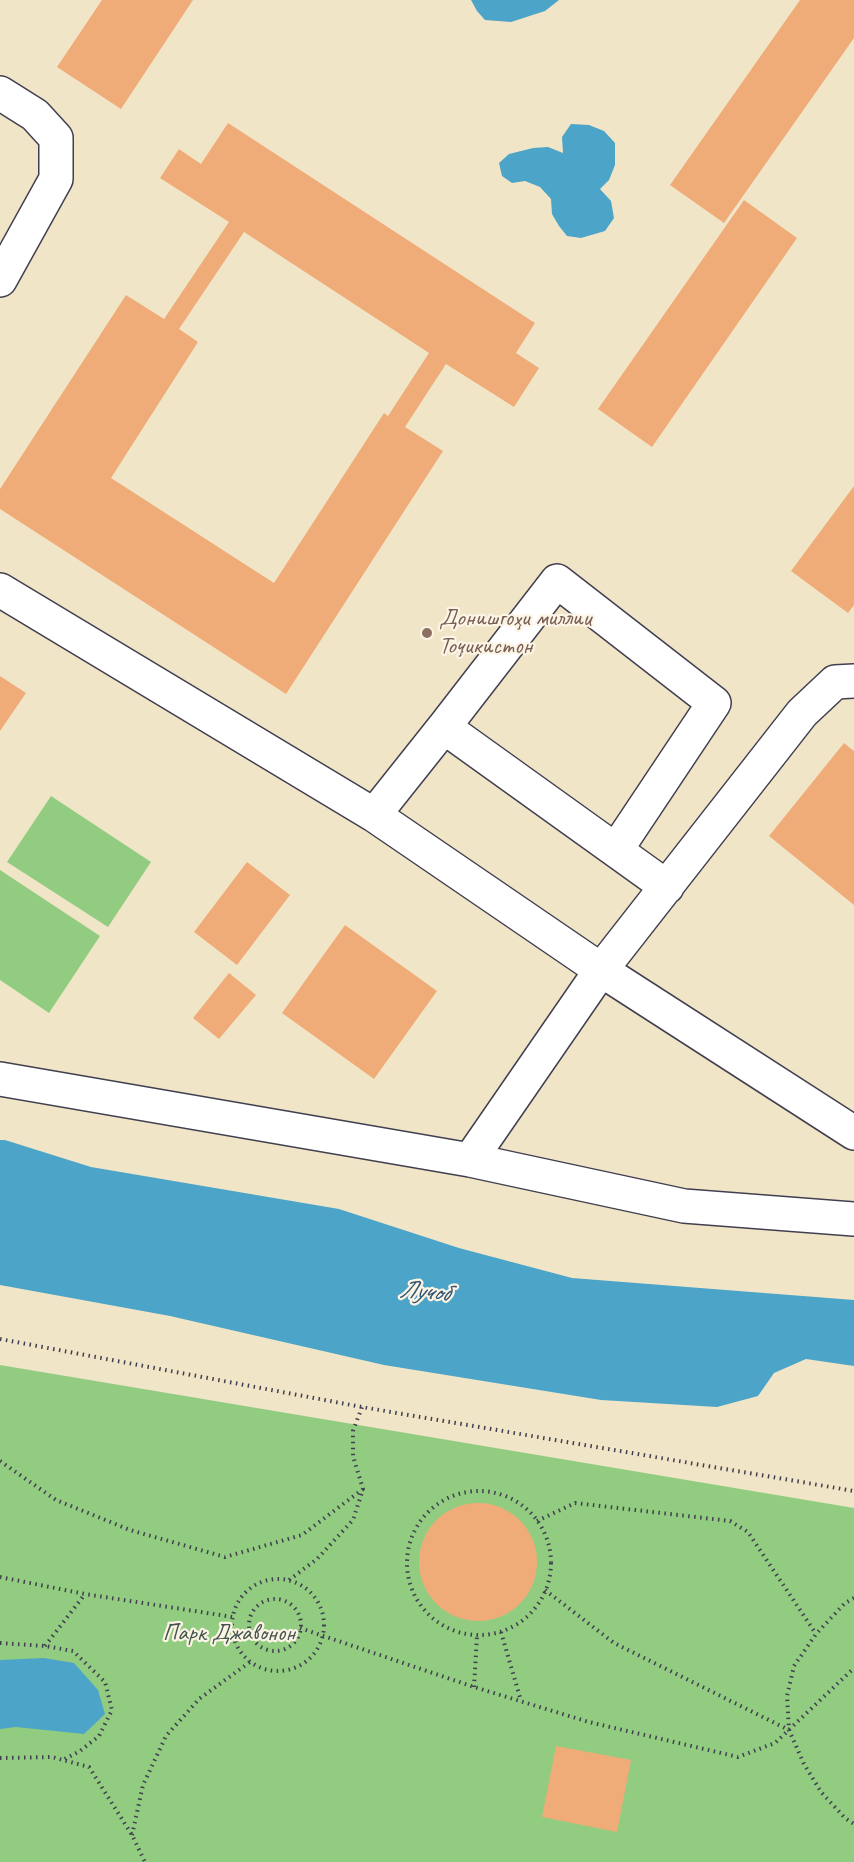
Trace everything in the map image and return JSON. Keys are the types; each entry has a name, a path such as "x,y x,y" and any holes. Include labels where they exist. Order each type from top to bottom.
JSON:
{"lane":[{"path":"0,93 35,115 56,138 56,179 0,280"},
{"path":"374,815 557,581 714,703 616,850"},
{"path":"0,590 374,815 601,970 854,1133"},
{"path":"470,1160 601,970 802,713 835,682 854,681"},
{"path":"444,727 667,887"},
{"path":"0,1079 470,1160 684,1206 854,1219"}],"path":[{"path":"0,1339 362,1407 854,1491"},
{"path":"288,1581 317,1559 353,1520 363,1489 353,1456 353,1431 362,1407"},
{"path":"0,1461 56,1500 130,1530 225,1557 302,1535 363,1489"},
{"path":"469,1491 492,1492 515,1500 537,1521 546,1534 551,1558 549,1581 539,1603 523,1620 501,1632 477,1636 454,1631 433,1619 417,1601 408,1579 407,1555 413,1532 427,1512 446,1498 469,1491"},
{"path":"537,1521 575,1503 730,1521 748,1532 816,1634"},
{"path":"0,1577 85,1594 233,1617"},
{"path":"267,1580 288,1581 298,1583 311,1593 320,1606 324,1621 324,1636 306,1661 293,1668 278,1671 264,1669 250,1662 240,1652 234,1638 232,1624 234,1609 242,1596 253,1586 267,1580"},
{"path":"545,1590 614,1643 789,1730"},
{"path":"45,1646 85,1594"},
{"path":"854,1598 845,1603 816,1634 794,1666 787,1696 789,1730 804,1764 820,1792 854,1824"},
{"path":"276,1599 292,1605 298,1611 301,1620 300,1628 299,1637 294,1644 287,1649 270,1651 256,1643 249,1627 249,1619 259,1604 276,1599"},
{"path":"300,1628 521,1702 589,1722 738,1757 775,1743 854,1668"},
{"path":"501,1632 521,1702"},
{"path":"474,1687 477,1636"},
{"path":"0,1643 45,1646 73,1652 105,1683 112,1710 99,1736 80,1751 63,1760"},
{"path":"132,1835 142,1785 166,1736 199,1699 250,1662"},
{"path":"0,1758 52,1757 89,1767 132,1835 145,1862"}],"green space":[{"path":"51,796 151,862 108,927 7,862"},
{"path":"0,870 100,936 49,1013 0,980"},
{"name":"Парк Джавонон","path":"0,1365 854,1508 854,1862 0,1862"}],"water":[{"path":"471,0 559,0 545,11 511,22 485,20"},
{"path":"571,124 589,125 604,131 615,143 615,165 609,180 600,189 611,201 614,218 605,231 581,238 567,236 552,214 551,199 540,187 525,181 512,183 502,176 499,163 509,154 533,148 548,147 563,153 562,137"},
{"name":"Лучоб","path":"0,1140 91,1167 339,1209 459,1248 572,1278 854,1300 854,1366 806,1359 774,1373 758,1396 717,1407 601,1400 384,1365 170,1316 0,1285"},
{"path":"44,1658 74,1663 98,1690 105,1714 84,1734 16,1727 0,1729 0,1660"}],"building":[{"path":"102,0 193,0 121,109 57,67"},
{"path":"800,0 854,0 854,38 724,223 670,185"},
{"path":"228,123 535,323 516,353 539,368 514,407 446,364 405,427 443,451 286,694 0,509 0,489 126,295 164,319 229,222 160,178 179,149 201,164","holes":["244,232 429,353 388,416 384,413 274,583 111,478 198,342 179,329"]},
{"path":"744,200 797,238 652,447 598,409"},
{"path":"854,486 854,605 848,613 791,571"},
{"path":"0,676 26,693 0,731"},
{"path":"844,743 854,751 854,905 769,836"},
{"path":"247,862 290,895 237,965 194,932"},
{"path":"345,925 437,991 374,1079 282,1013"},
{"path":"229,973 256,995 219,1039 193,1018"},
{"path":"478,1503 500,1508 520,1520 532,1540 537,1562 532,1584 520,1604 500,1616 478,1621 456,1616 436,1604 424,1584 419,1562 424,1540 436,1520 456,1508"},
{"path":"556,1746 631,1760 617,1832 542,1817"}],"place":[{"name":"Донишгоҳи миллии Тоҷикистон","path":"427,633"}]}
